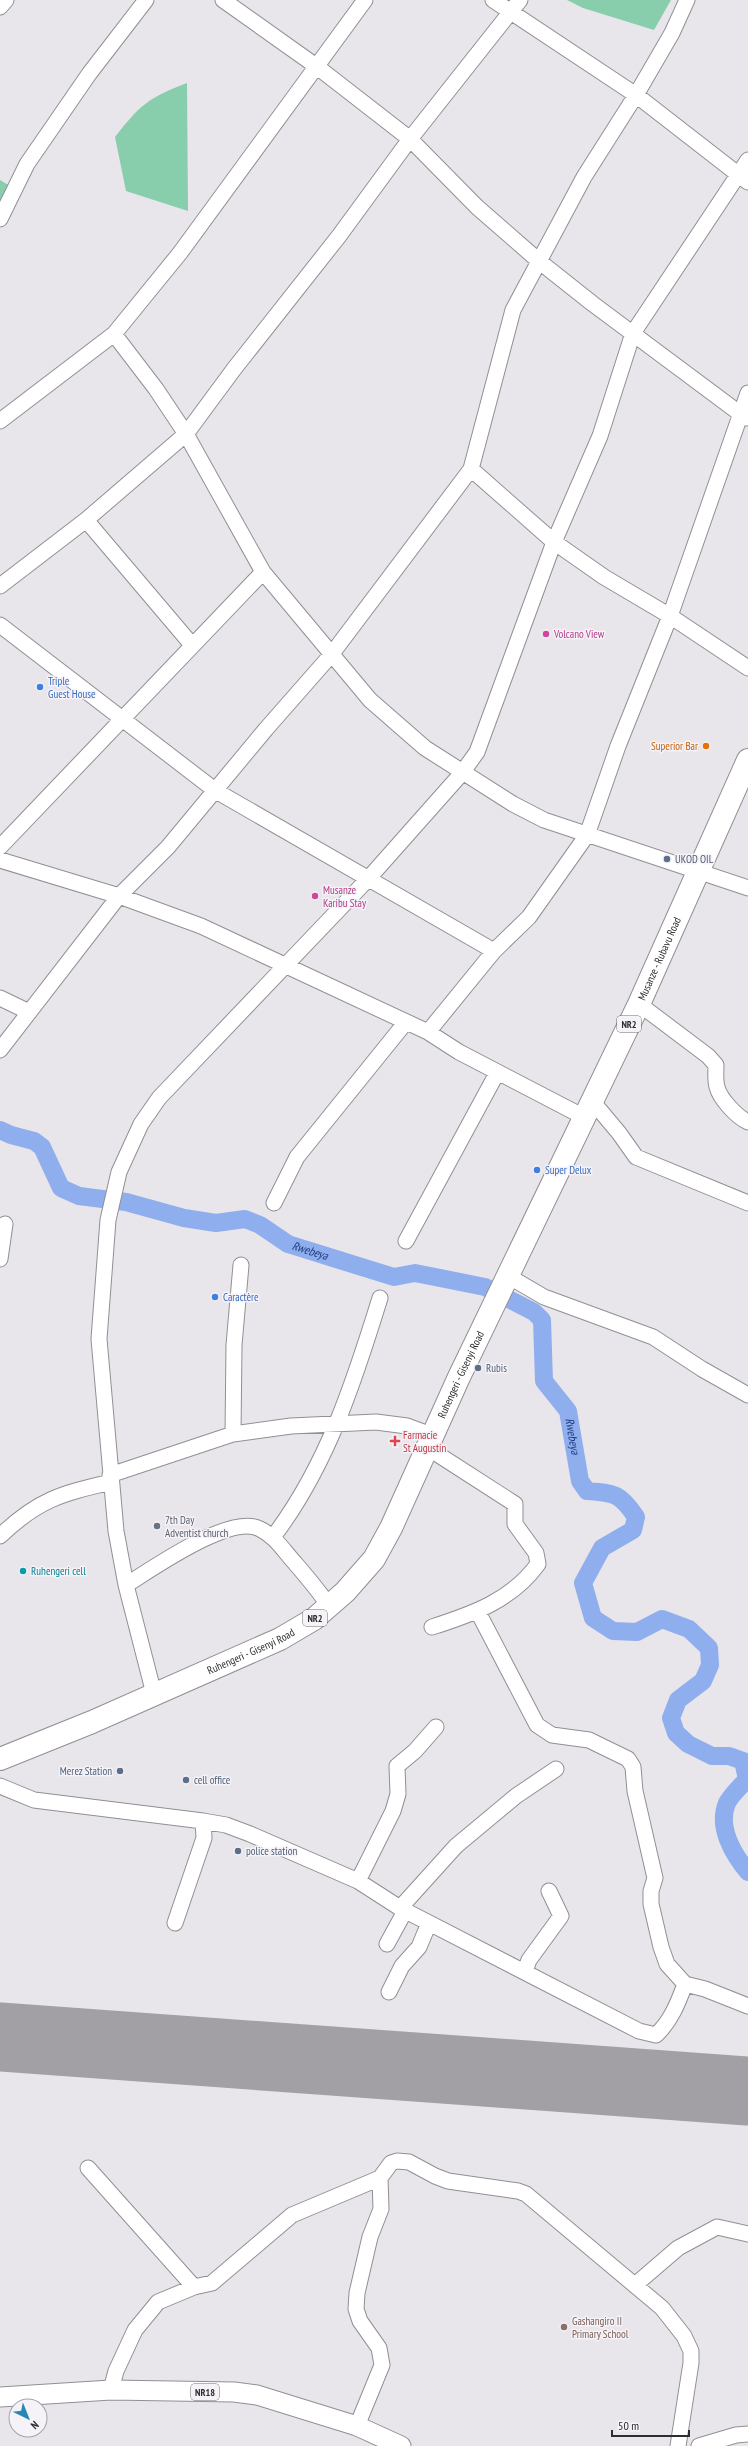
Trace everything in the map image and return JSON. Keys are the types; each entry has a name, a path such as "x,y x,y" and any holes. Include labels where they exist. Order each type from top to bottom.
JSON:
{"highway":[{"name":"Musanze - Rubavu Road","path":"506,1280 589,1110 699,871 748,760"},
{"name":"Ruhengeri - Gisenyi Road","path":"0,1759 24,1751 280,1639 314,1619 345,1592 374,1559 391,1528 506,1280"}],"main road":[{"name":"NR18","path":"0,2398 111,2390 234,2392 257,2395 356,2426 401,2446"}],"street":[{"path":"0,7 6,0"},
{"path":"0,219 28,164 89,74 146,0"},
{"path":"223,0 316,66 410,139 477,207 540,262 744,416"},
{"path":"0,421 114,334 180,253 365,0"},
{"path":"494,0 516,6 636,95 743,178"},
{"path":"0,1050 119,896 168,847 266,729 332,655 471,468 513,310 540,262 584,177 636,95 672,33 687,0"},
{"path":"0,586 86,520 186,434 234,369 339,236 410,139 516,6"},
{"path":"154,1694 126,1585 116,1532 110,1479 99,1339 108,1220 119,1172 141,1124 159,1098 368,879 462,774 476,752 488,724 554,542 600,436 633,333 743,178 748,160"},
{"path":"114,334 156,390 186,434 263,572 370,700 425,748 462,774 513,804 544,820 748,888"},
{"path":"428,1032 494,951 529,917 587,835 618,746 670,616 744,416 748,392"},
{"path":"471,468 554,542 604,577 670,616 748,668"},
{"path":"86,520 192,645"},
{"path":"0,847 263,572"},
{"path":"0,626 216,791 494,951"},
{"path":"0,860 119,896 201,926 428,1032 497,1073 589,1110 619,1133 636,1157 748,1202"},
{"path":"0,998 29,1012"},
{"path":"638,1004 708,1056 716,1065 716,1086 720,1094 743,1119 748,1122"},
{"path":"274,1203 297,1157 406,1022"},
{"path":"406,1241 497,1073"},
{"path":"0,1259 5,1224"},
{"path":"233,1434 234,1345 241,1265"},
{"path":"506,1280 544,1297 653,1337 702,1369 748,1395"},
{"path":"273,1537 309,1484 336,1425 359,1368 380,1298"},
{"path":"0,1536 22,1515 40,1504 233,1434 291,1426 376,1422 407,1426 515,1504 515,1524 536,1553 538,1564 529,1577 503,1598 478,1612 432,1627"},
{"path":"126,1585 204,1539 233,1527 242,1525 259,1528 273,1537 322,1595 329,1606"},
{"path":"478,1612 537,1725 552,1735 589,1740 628,1758 633,1767 635,1792 655,1878 651,1892 651,1904 661,1947 667,1964 685,1984 705,1989 748,2006"},
{"path":"358,1881 393,1811 398,1794 397,1766 415,1751 436,1727"},
{"path":"387,1944 402,1910 456,1846 516,1796 556,1769"},
{"path":"0,1786 34,1800 203,1821 250,1834 358,1881 402,1910 639,2031 656,2035 664,2028 674,2011 685,1984"},
{"path":"175,1923 204,1838 203,1821"},
{"path":"524,1971 529,1960 561,1916 549,1891"},
{"path":"389,1992 402,1966 419,1947 429,1923"},
{"path":"111,2390 116,2371 132,2337 147,2313 158,2302 194,2287 212,2283 292,2215 380,2178 391,2163 397,2161 409,2162 434,2176 448,2181 518,2191 526,2194 662,2308 684,2336 691,2351 691,2363 678,2446"},
{"path":"88,2168 194,2287"},
{"path":"356,2426 382,2365 379,2348 360,2321 356,2308 357,2293 370,2238 381,2209 380,2178"},
{"path":"635,2285 678,2248 717,2227 748,2234"},
{"path":"699,2446 736,2435 748,2434"}],"green space":[{"path":"567,0 671,0 654,30 583,8"},
{"path":"187,83 188,211 126,191 115,137 138,110 154,98"},
{"path":"0,180 10,186 0,206"}],"waterway":[{"name":"Rwebeya","path":"0,1130 11,1135 34,1141 42,1147 61,1188 79,1196 126,1202 184,1218 216,1223 245,1219 260,1225 288,1244 394,1277 415,1273 485,1287 534,1312 542,1320 544,1381 568,1411 580,1481 587,1491 610,1494 621,1499 636,1517 633,1530 602,1548 583,1583 593,1618 613,1631 637,1632 662,1619 689,1629 709,1648 710,1665 703,1681 678,1700 671,1718 676,1733 688,1744 712,1756 729,1756 743,1761 747,1779 727,1803 724,1812 724,1821 725,1831 732,1849 748,1872"}],"runway":[{"path":"0,2037 748,2091"}],"place":[{"name":"Volcano View","path":"546,634"},
{"name":"Triple Guest House","path":"40,687"},
{"name":"Superior Bar","path":"706,746"},
{"name":"UKOD OIL","path":"667,859"},
{"name":"Musanze Karibu Stay","path":"315,896"},
{"name":"Super Delux","path":"537,1170"},
{"name":"Caractère","path":"215,1297"},
{"name":"Rubis","path":"478,1368"},
{"name":"Farmacie St Augustin","path":"395,1441"},
{"name":"7th Day Adventist church","path":"157,1526"},
{"name":"Ruhengeri cell","path":"23,1571"},
{"name":"Merez Station","path":"120,1771"},
{"name":"cell office","path":"186,1780"},
{"name":"police station","path":"238,1851"},
{"name":"Gashangiro II Primary School","path":"564,2327"}]}
